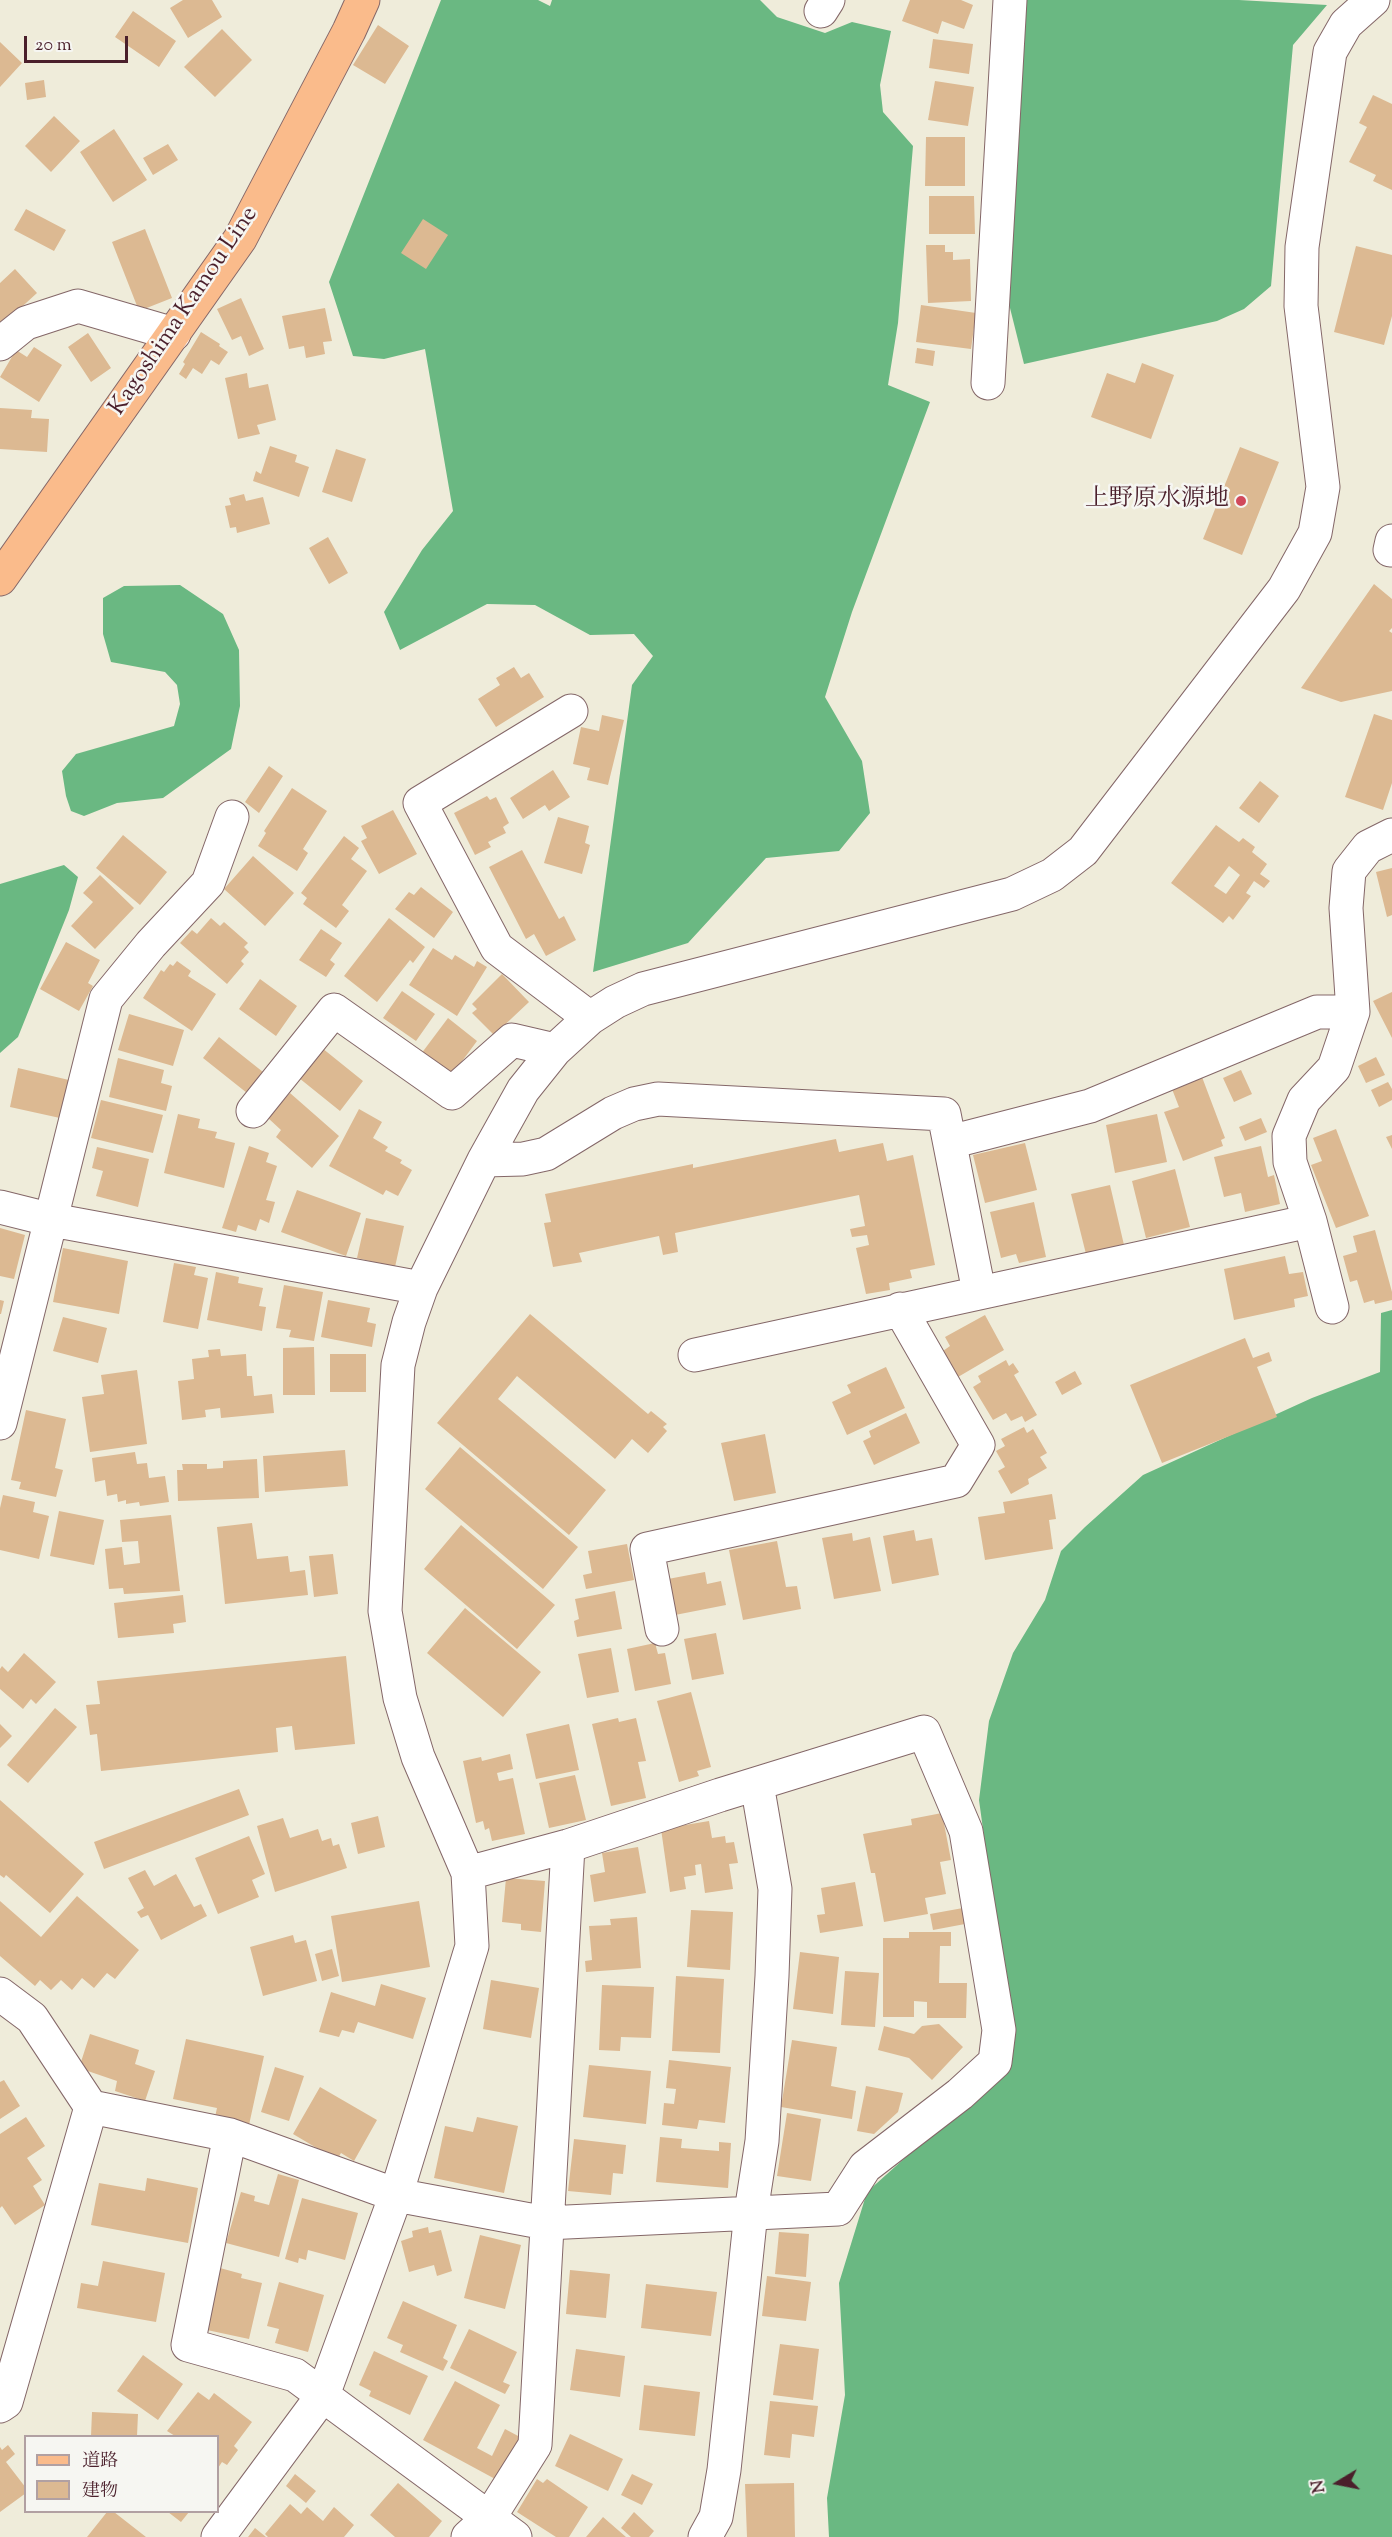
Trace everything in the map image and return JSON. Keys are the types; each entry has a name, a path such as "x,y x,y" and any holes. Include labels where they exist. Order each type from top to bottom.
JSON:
{"main road":[{"name":"Kagoshima Kamou Line","path":"0,579 240,239 363,0"}],"street":[{"path":"988,383 1010,0"},
{"path":"218,2537 323,2394 396,2195 472,1946 468,1873 415,1747 400,1698 385,1611 398,1365 421,1288 484,1160 524,1090 555,1050 590,1018 615,1002 643,989 1012,894 1052,875 1083,851 1284,589 1315,533 1323,487 1300,306 1302,247 1330,52 1346,24 1373,0"},
{"path":"0,344 26,323 78,306 174,334"},
{"path":"571,711 420,803 497,948 590,1018"},
{"path":"0,1423 106,999 151,944 208,883 232,817"},
{"path":"1332,1307 1310,1221 1290,1162 1289,1136 1304,1100 1334,1068 1353,1012 1346,908 1349,871 1368,847 1392,835"},
{"path":"253,1111 334,1010 452,1093 512,1040 555,1050"},
{"path":"950,1142 1090,1106 1317,1012 1353,1012"},
{"path":"484,1160 523,1159 546,1154 613,1113 634,1104 658,1099 944,1114 979,1292"},
{"path":"0,1207 52,1220 421,1288"},
{"path":"695,1354 1310,1221"},
{"path":"662,1629 647,1549 956,1481 978,1445 900,1309"},
{"path":"0,1994 32,2018 91,2107 230,2135 396,2195 546,2223 751,2212 838,2210 865,2167 960,2094 995,2062 999,2030 966,1831 924,1732 568,1846 468,1873"},
{"path":"705,2537 716,2517 724,2470 751,2212 762,2140 775,1889 757,1784"},
{"path":"479,2527 535,2445 568,1846"},
{"path":"3,2404 91,2107"},
{"path":"230,2135 188,2344 295,2375 323,2394 479,2527 515,2537"},
{"path":"0,2369 3,2404"}],"green space":[{"path":"441,0 538,0 550,6 552,0 760,0 777,17 825,33 852,22 891,31 880,85 883,112 913,146 898,323 888,385 930,402 852,612 825,697 862,761 870,813 839,851 766,858 688,943 593,972 632,685 653,656 634,634 590,635 535,605 487,604 400,650 384,612 422,550 453,511 425,349 384,359 353,356 329,282"},
{"path":"1019,0 1239,0 1327,5 1293,45 1271,286 1244,309 1217,321 1024,364 1009,304 1005,180"},
{"path":"180,585 223,614 239,650 240,706 231,749 163,798 117,803 84,816 71,811 62,771 76,754 174,726 180,704 177,685 165,672 111,662 103,634 103,598 124,586"},
{"path":"64,865 78,877 69,910 18,1037 0,1053 0,884"},
{"path":"1392,1310 1392,2537 829,2537 827,2498 845,2395 839,2283 867,2192 995,2077 1010,2026 979,1800 989,1721 1013,1653 1045,1600 1061,1551 1085,1527 1143,1475 1312,1398 1380,1372 1381,1313"}],"building":[{"path":"183,0 212,0 222,17 188,38 170,8"},
{"path":"910,0 961,0 973,5 964,29 942,21 938,34 902,21"},
{"path":"133,11 176,41 159,67 115,37"},
{"path":"378,25 409,46 385,84 353,65"},
{"path":"222,29 252,60 215,97 184,67"},
{"path":"933,39 973,44 969,74 929,68"},
{"path":"0,42 22,63 0,87"},
{"path":"44,80 46,97 27,100 25,83"},
{"path":"935,81 974,87 968,126 928,120"},
{"path":"1373,95 1392,104 1392,190 1373,181 1376,175 1349,162 1367,127 1359,123"},
{"path":"54,116 80,141 51,172 25,146"},
{"path":"114,129 147,180 113,202 80,152"},
{"path":"926,137 965,137 965,186 925,186"},
{"path":"168,144 178,160 153,175 143,158"},
{"path":"929,196 974,196 975,234 929,234"},
{"path":"26,209 66,230 54,251 14,230"},
{"path":"423,219 448,235 426,269 401,253"},
{"path":"145,229 172,298 139,311 112,242"},
{"path":"926,245 945,245 945,252 953,252 953,260 970,259 971,301 928,303"},
{"path":"1356,246 1392,255 1392,316 1384,345 1334,332"},
{"path":"15,269 37,293 3,324 0,321 0,283"},
{"path":"241,298 264,349 249,356 241,336 232,340 217,309"},
{"path":"921,305 976,313 971,349 916,342"},
{"path":"325,308 332,341 323,342 325,354 306,358 304,346 289,349 282,316"},
{"path":"201,332 228,352 219,365 211,360 202,374 193,368 186,379 179,374 185,364 183,362"},
{"path":"88,333 111,368 91,382 68,347"},
{"path":"34,347 62,365 39,402 0,377 16,350 27,357"},
{"path":"917,348 935,351 933,366 915,363"},
{"path":"1142,363 1174,375 1151,439 1091,417 1107,373 1135,383"},
{"path":"247,373 249,388 268,384 276,420 257,425 260,434 238,439 225,378"},
{"path":"0,408 32,410 31,418 49,419 47,452 0,449"},
{"path":"270,446 297,455 295,462 309,467 299,497 253,481 256,471 261,474"},
{"name":"上野原水源地","path":"1240,447 1279,462 1242,555 1203,539"},
{"path":"336,449 366,459 352,502 322,492"},
{"path":"244,494 246,501 263,497 270,524 237,533 236,527 230,528 225,506 231,505 229,498"},
{"path":"328,537 348,573 329,584 309,548"},
{"path":"1374,584 1392,599 1392,628 1389,631 1392,633 1392,691 1341,702 1301,688"},
{"path":"514,667 521,678 529,673 544,697 496,727 478,699 500,685 496,678"},
{"path":"1374,714 1392,720 1392,783 1383,810 1345,797"},
{"path":"602,715 624,720 608,785 587,780 590,768 573,764 581,727 599,731"},
{"path":"269,766 283,776 259,813 245,802"},
{"path":"553,770 570,797 549,811 545,805 523,819 510,798"},
{"path":"1260,781 1279,796 1259,823 1239,808"},
{"path":"292,788 327,811 303,849 308,853 297,871 258,846 266,833 264,831"},
{"path":"487,796 490,800 496,797 509,823 503,827 506,833 488,842 491,847 475,855 454,813"},
{"path":"393,810 417,854 379,874 361,841 367,838 361,826"},
{"path":"558,817 589,826 585,843 590,845 582,874 544,863"},
{"path":"1216,825 1239,842 1243,838 1255,847 1252,852 1267,864 1260,874 1270,881 1264,888 1254,881 1246,893 1251,896 1233,920 1229,916 1223,923 1171,883","holes":["1229,866 1240,875 1226,894 1214,886"]},
{"path":"123,835 167,872 140,905 96,868"},
{"path":"344,836 359,848 351,859 367,871 342,905 349,911 336,928 303,904 307,898 301,893"},
{"path":"522,850 559,919 564,916 576,940 546,956 534,934 526,939 489,867"},
{"path":"253,856 294,893 265,926 224,889"},
{"path":"1392,868 1392,915 1387,917 1376,872"},
{"path":"100,875 134,908 95,949 71,926 93,902 83,893"},
{"path":"421,887 453,912 434,938 395,909 409,892 414,895"},
{"path":"211,918 220,926 224,922 248,943 244,947 249,952 241,961 244,964 227,984 180,943 192,930 197,934"},
{"path":"389,918 425,947 413,963 410,960 377,1002 344,976"},
{"path":"321,929 342,943 330,960 335,964 326,977 299,960"},
{"path":"66,942 100,960 88,983 93,986 79,1011 40,989"},
{"path":"433,948 452,960 455,955 474,967 477,961 487,967 457,1016 409,985"},
{"path":"177,961 191,971 188,976 216,994 192,1031 143,998 161,970 164,972 170,964 173,966"},
{"path":"502,974 529,1002 494,1035 472,1013 477,1009 472,1004"},
{"path":"260,979 297,1006 276,1036 239,1009"},
{"path":"402,991 435,1014 416,1041 383,1018"},
{"path":"1392,992 1392,1038 1373,1001"},
{"path":"129,1014 184,1030 173,1066 118,1050"},
{"path":"448,1018 477,1041 451,1076 421,1054"},
{"path":"219,1037 263,1072 247,1093 203,1058"},
{"path":"322,1048 363,1081 340,1111 299,1078"},
{"path":"1376,1057 1385,1075 1366,1083 1358,1066"},
{"path":"118,1058 164,1070 161,1083 172,1086 166,1111 109,1097"},
{"path":"18,1068 69,1080 60,1118 10,1107"},
{"path":"1241,1070 1252,1094 1234,1102 1223,1078"},
{"path":"1202,1077 1225,1138 1221,1140 1223,1146 1183,1161 1164,1112 1179,1107 1172,1089"},
{"path":"1388,1082 1392,1089 1392,1100 1379,1107 1371,1090"},
{"path":"290,1093 339,1136 312,1168 276,1137 281,1130 268,1118"},
{"path":"101,1100 163,1115 153,1153 91,1138"},
{"path":"359,1109 382,1122 373,1138 388,1147 385,1151 402,1160 400,1163 412,1170 398,1196 386,1190 383,1195 329,1166"},
{"path":"178,1114 200,1119 198,1128 217,1132 215,1138 235,1143 224,1188 164,1173"},
{"path":"1157,1114 1167,1162 1115,1173 1106,1125"},
{"path":"1261,1118 1267,1132 1245,1141 1239,1127"},
{"path":"1336,1129 1369,1216 1336,1228 1311,1165 1322,1161 1313,1138"},
{"path":"1392,1135 1392,1149 1386,1137"},
{"path":"836,1139 839,1152 883,1143 887,1161 913,1155 935,1265 910,1270 912,1278 889,1283 890,1290 866,1294 856,1248 869,1245 867,1235 852,1237 850,1229 865,1226 859,1195 675,1233 678,1252 663,1255 659,1236 579,1253 582,1262 553,1267 544,1223 551,1222 545,1194 693,1164 693,1168"},
{"path":"1025,1143 1037,1190 985,1203 973,1155"},
{"path":"249,1146 269,1153 266,1162 277,1166 266,1200 275,1202 269,1223 260,1219 256,1231 238,1225 236,1232 222,1228"},
{"path":"1261,1146 1268,1177 1274,1175 1280,1204 1245,1212 1241,1193 1224,1197 1214,1157"},
{"path":"97,1147 149,1159 138,1207 96,1196 103,1171 92,1168"},
{"path":"1175,1169 1190,1227 1146,1238 1132,1181"},
{"path":"1110,1185 1124,1245 1086,1254 1071,1194"},
{"path":"297,1190 361,1213 346,1256 281,1232"},
{"path":"1034,1202 1046,1257 1019,1263 1016,1254 1001,1258 990,1212"},
{"path":"366,1218 404,1226 395,1267 357,1258"},
{"path":"0,1228 25,1235 14,1279 0,1276"},
{"path":"1375,1230 1392,1292 1392,1300 1375,1304 1374,1300 1364,1303 1357,1280 1350,1282 1343,1256 1357,1252 1353,1236"},
{"path":"63,1248 128,1261 119,1314 53,1302"},
{"path":"1285,1256 1289,1274 1303,1272 1308,1296 1294,1299 1295,1307 1234,1320 1224,1269"},
{"path":"174,1263 196,1267 194,1275 208,1278 198,1329 163,1322"},
{"path":"216,1272 239,1277 238,1283 263,1288 259,1306 266,1307 262,1331 207,1320"},
{"path":"284,1285 323,1292 314,1341 289,1337 291,1330 276,1328"},
{"path":"0,1300 4,1301 1,1314 0,1314"},
{"path":"328,1300 370,1308 367,1322 376,1324 372,1347 321,1337"},
{"path":"530,1314 648,1414 651,1411 667,1424 663,1427 667,1431 648,1453 632,1439 615,1459 517,1376 498,1399 606,1490 569,1535 437,1423"},
{"path":"985,1315 1004,1350 958,1377 943,1351 950,1346 945,1337"},
{"path":"63,1317 107,1328 98,1363 53,1351"},
{"path":"1245,1338 1253,1358 1269,1352 1272,1361 1257,1367 1277,1417 1162,1463 1130,1385"},
{"path":"314,1347 315,1395 283,1395 283,1348"},
{"path":"220,1349 221,1356 246,1354 247,1376 252,1376 254,1396 272,1394 274,1413 221,1418 220,1408 205,1410 206,1417 182,1420 178,1381 194,1379 192,1359 209,1357 208,1350"},
{"path":"330,1354 366,1354 366,1392 330,1392"},
{"path":"1006,1360 1009,1366 1013,1363 1019,1372 1014,1375 1037,1415 1025,1422 1022,1416 1011,1421 1006,1413 993,1420 973,1387 981,1382 978,1376"},
{"path":"886,1367 905,1408 847,1435 832,1402 851,1393 847,1385"},
{"path":"137,1370 147,1444 90,1452 82,1397 104,1394 101,1375"},
{"path":"1075,1371 1082,1384 1062,1395 1055,1382"},
{"path":"26,1410 66,1419 55,1468 63,1470 56,1497 19,1489 21,1482 11,1480"},
{"path":"906,1413 920,1443 874,1465 863,1441 871,1437 869,1431"},
{"path":"1024,1427 1027,1433 1033,1429 1047,1453 1040,1457 1047,1468 1028,1479 1029,1484 1011,1494 998,1471 1005,1467 996,1451 1005,1446 1001,1439"},
{"path":"765,1434 776,1493 734,1501 721,1443"},
{"path":"460,1447 578,1547 543,1589 425,1489"},
{"path":"345,1450 348,1486 265,1492 263,1456"},
{"path":"135,1452 137,1464 147,1463 149,1478 165,1476 169,1502 140,1506 139,1502 126,1504 126,1500 118,1502 117,1494 107,1496 105,1480 95,1482 92,1458"},
{"path":"257,1459 259,1498 178,1501 177,1470 183,1470 182,1464 207,1464 207,1469 223,1468 223,1461"},
{"path":"1052,1494 1056,1519 1049,1520 1053,1549 985,1560 978,1517 1005,1513 1003,1502"},
{"path":"3,1495 35,1502 33,1512 49,1516 39,1559 0,1550 0,1508"},
{"path":"59,1511 104,1520 94,1565 50,1556"},
{"path":"171,1515 180,1591 124,1594 123,1588 109,1589 105,1549 122,1547 124,1565 140,1563 138,1541 122,1542 120,1520"},
{"path":"252,1523 257,1559 288,1556 290,1572 305,1570 308,1595 225,1604 217,1527"},
{"path":"461,1525 555,1605 517,1649 424,1569"},
{"path":"914,1530 916,1541 932,1538 939,1575 892,1584 883,1536"},
{"path":"852,1533 853,1541 870,1537 881,1591 834,1599 822,1538"},
{"path":"777,1541 786,1587 797,1586 801,1609 743,1620 729,1550"},
{"path":"627,1544 634,1580 586,1589 583,1575 592,1573 588,1551"},
{"path":"333,1554 338,1594 314,1597 309,1556"},
{"path":"705,1572 707,1584 721,1581 726,1605 675,1615 668,1579"},
{"path":"615,1591 622,1629 577,1637 574,1621 579,1619 575,1599"},
{"path":"183,1595 186,1622 173,1624 174,1633 118,1638 114,1603"},
{"path":"465,1608 541,1672 503,1717 427,1653"},
{"path":"716,1633 724,1674 692,1680 684,1639"},
{"path":"655,1643 658,1654 665,1653 671,1684 635,1691 627,1649"},
{"path":"611,1648 619,1692 587,1698 578,1654"},
{"path":"24,1653 56,1682 36,1704 31,1699 23,1709 0,1689 0,1669 2,1666 8,1672"},
{"path":"346,1656 355,1744 295,1750 292,1726 276,1728 278,1752 101,1771 97,1734 90,1735 86,1705 100,1704 97,1681"},
{"path":"691,1692 711,1767 697,1771 699,1776 679,1782 657,1701"},
{"path":"55,1708 77,1727 28,1783 7,1765"},
{"path":"618,1718 619,1722 636,1718 646,1761 638,1762 646,1798 611,1806 592,1724"},
{"path":"0,1724 12,1736 0,1748"},
{"path":"569,1724 579,1770 536,1779 526,1734"},
{"path":"510,1754 513,1769 497,1773 499,1781 513,1778 525,1834 492,1841 489,1828 485,1830 483,1821 476,1823 463,1761 481,1757 482,1761"},
{"path":"575,1775 586,1820 549,1828 539,1783"},
{"path":"239,1789 249,1815 104,1869 94,1842"},
{"path":"0,1800 84,1874 50,1913 6,1875 4,1878 0,1875"},
{"path":"942,1813 951,1860 940,1862 946,1894 925,1898 928,1914 884,1922 875,1873 871,1873 863,1834 912,1825 911,1819"},
{"path":"378,1816 385,1847 358,1854 351,1823"},
{"path":"283,1818 290,1838 318,1829 322,1841 331,1838 333,1846 339,1844 347,1868 275,1892 257,1826"},
{"path":"709,1821 712,1838 725,1836 726,1843 734,1842 738,1863 729,1864 733,1889 705,1893 701,1864 695,1865 696,1875 684,1877 686,1889 670,1892 661,1829"},
{"path":"249,1836 265,1874 252,1880 259,1897 218,1914 195,1858"},
{"path":"638,1847 646,1893 594,1902 590,1875 605,1872 602,1853"},
{"path":"145,1870 154,1886 176,1874 194,1907 201,1904 207,1916 161,1940 148,1915 141,1918 137,1912 144,1908 128,1878"},
{"path":"506,1878 545,1881 541,1932 521,1930 521,1924 502,1922"},
{"path":"855,1882 863,1926 820,1933 817,1915 825,1914 821,1888"},
{"path":"77,1896 139,1950 115,1979 107,1973 94,1988 82,1978 72,1990 61,1980 51,1990 40,1980 35,1986 0,1956 0,1901 41,1937"},
{"path":"419,1901 430,1967 342,1982 331,1916"},
{"path":"963,1908 965,1924 933,1930 930,1914"},
{"path":"691,1910 733,1912 730,1970 687,1967"},
{"path":"637,1917 641,1968 586,1972 585,1961 592,1960 589,1926 611,1925 610,1919"},
{"path":"909,1932 951,1932 951,1946 940,1946 939,1983 967,1983 966,2018 927,2018 927,2002 914,2001 914,2017 883,2017 883,1938 909,1938"},
{"path":"293,1935 295,1943 306,1940 317,1981 263,1996 250,1947"},
{"path":"332,1949 339,1976 322,1981 315,1954"},
{"path":"800,1952 839,1957 833,2014 793,2009"},
{"path":"845,1971 879,1973 875,2027 841,2025"},
{"path":"676,1976 724,1979 720,2053 672,2051"},
{"path":"491,1980 539,1988 531,2038 483,2029"},
{"path":"381,1984 426,1998 413,2039 358,2022 354,2033 342,2030 339,2037 319,2032 331,1992 375,2006"},
{"path":"602,1985 654,1987 651,2038 621,2037 620,2051 599,2050"},
{"path":"939,2024 963,2047 932,2080 909,2058 878,2050 884,2026 914,2034 922,2026"},
{"path":"90,2034 139,2050 135,2064 155,2071 145,2101 115,2091 117,2081 79,2068"},
{"path":"186,2039 264,2056 249,2125 215,2117 217,2108 173,2099"},
{"path":"792,2040 837,2047 831,2086 856,2091 852,2119 781,2107"},
{"path":"669,2060 731,2067 725,2123 699,2120 697,2129 662,2125 664,2103 674,2104 676,2089 666,2088"},
{"path":"589,2065 651,2071 646,2124 583,2117"},
{"path":"275,2067 304,2076 289,2121 261,2112"},
{"path":"4,2080 20,2106 0,2119 0,2082"},
{"path":"866,2086 903,2093 898,2112 874,2134 857,2131"},
{"path":"320,2087 377,2120 354,2161 341,2153 337,2160 293,2134"},
{"path":"787,2113 821,2119 811,2181 777,2176"},
{"path":"26,2117 45,2146 27,2158 42,2180 33,2186 45,2205 15,2225 2,2206 0,2208 0,2134"},
{"path":"477,2117 518,2126 504,2193 434,2178 445,2126 473,2132"},
{"path":"660,2137 682,2139 681,2148 719,2151 719,2142 731,2143 728,2188 656,2182"},
{"path":"574,2139 626,2145 623,2174 613,2173 611,2195 568,2191"},
{"path":"278,2174 299,2180 279,2257 226,2243 241,2192 255,2196 254,2201 269,2205"},
{"path":"147,2178 198,2188 188,2243 91,2225 99,2183 145,2191"},
{"path":"302,2198 358,2213 345,2260 308,2250 306,2260 299,2258 298,2263 285,2259"},
{"path":"428,2227 429,2233 441,2230 452,2271 437,2276 434,2265 409,2272 401,2241 413,2237 412,2231"},
{"path":"779,2232 809,2234 806,2277 775,2274"},
{"path":"480,2235 521,2245 505,2309 464,2298"},
{"path":"103,2261 165,2273 156,2322 77,2308 81,2283 98,2286"},
{"path":"220,2268 242,2274 241,2278 262,2283 249,2339 207,2330"},
{"path":"570,2270 610,2274 606,2318 566,2314"},
{"path":"767,2276 811,2282 806,2321 762,2316"},
{"path":"279,2282 324,2295 308,2352 275,2343 279,2329 267,2326"},
{"path":"646,2284 717,2292 711,2336 641,2328"},
{"path":"403,2301 457,2325 443,2358 448,2361 443,2371 400,2352 403,2345 387,2338"},
{"path":"469,2329 517,2352 503,2382 510,2385 505,2394 450,2368"},
{"path":"780,2344 819,2349 813,2400 773,2395"},
{"path":"576,2349 625,2356 620,2397 570,2390"},
{"path":"374,2351 428,2376 410,2415 369,2396 371,2391 359,2385"},
{"path":"143,2355 183,2384 158,2420 117,2391"},
{"path":"455,2381 500,2405 477,2448 492,2456 505,2429 520,2437 497,2480 423,2440"},
{"path":"644,2385 700,2392 695,2436 639,2430"},
{"path":"198,2392 209,2400 214,2393 252,2422 234,2446 238,2450 227,2465 222,2462 219,2466 219,2435 173,2435 167,2431"},
{"path":"770,2401 818,2406 814,2437 792,2434 790,2458 764,2455"},
{"path":"92,2412 138,2414 137,2435 91,2435"},
{"path":"570,2434 623,2459 608,2491 555,2466"},
{"path":"8,2445 15,2454 6,2462 24,2485 24,2494 0,2512 0,2447 2,2450"},
{"path":"295,2474 316,2491 306,2503 286,2486"},
{"path":"632,2474 653,2484 642,2505 621,2495"},
{"path":"537,2479 543,2483 547,2479 588,2507 569,2537 556,2537 517,2512"},
{"path":"398,2483 442,2521 429,2537 395,2537 370,2515"},
{"path":"794,2483 795,2537 747,2537 745,2484"},
{"path":"290,2504 301,2514 307,2507 323,2521 334,2507 354,2525 344,2537 268,2537 265,2534"},
{"path":"634,2512 654,2531 649,2537 631,2537 621,2528"},
{"path":"106,2513 115,2513 146,2537 87,2537"},
{"path":"169,2513 188,2513 181,2522"},
{"path":"603,2517 626,2537 586,2537"},
{"path":"255,2528 266,2537 248,2537"}],"place":[{"name":"上野原水源地","path":"1241,501"}]}
